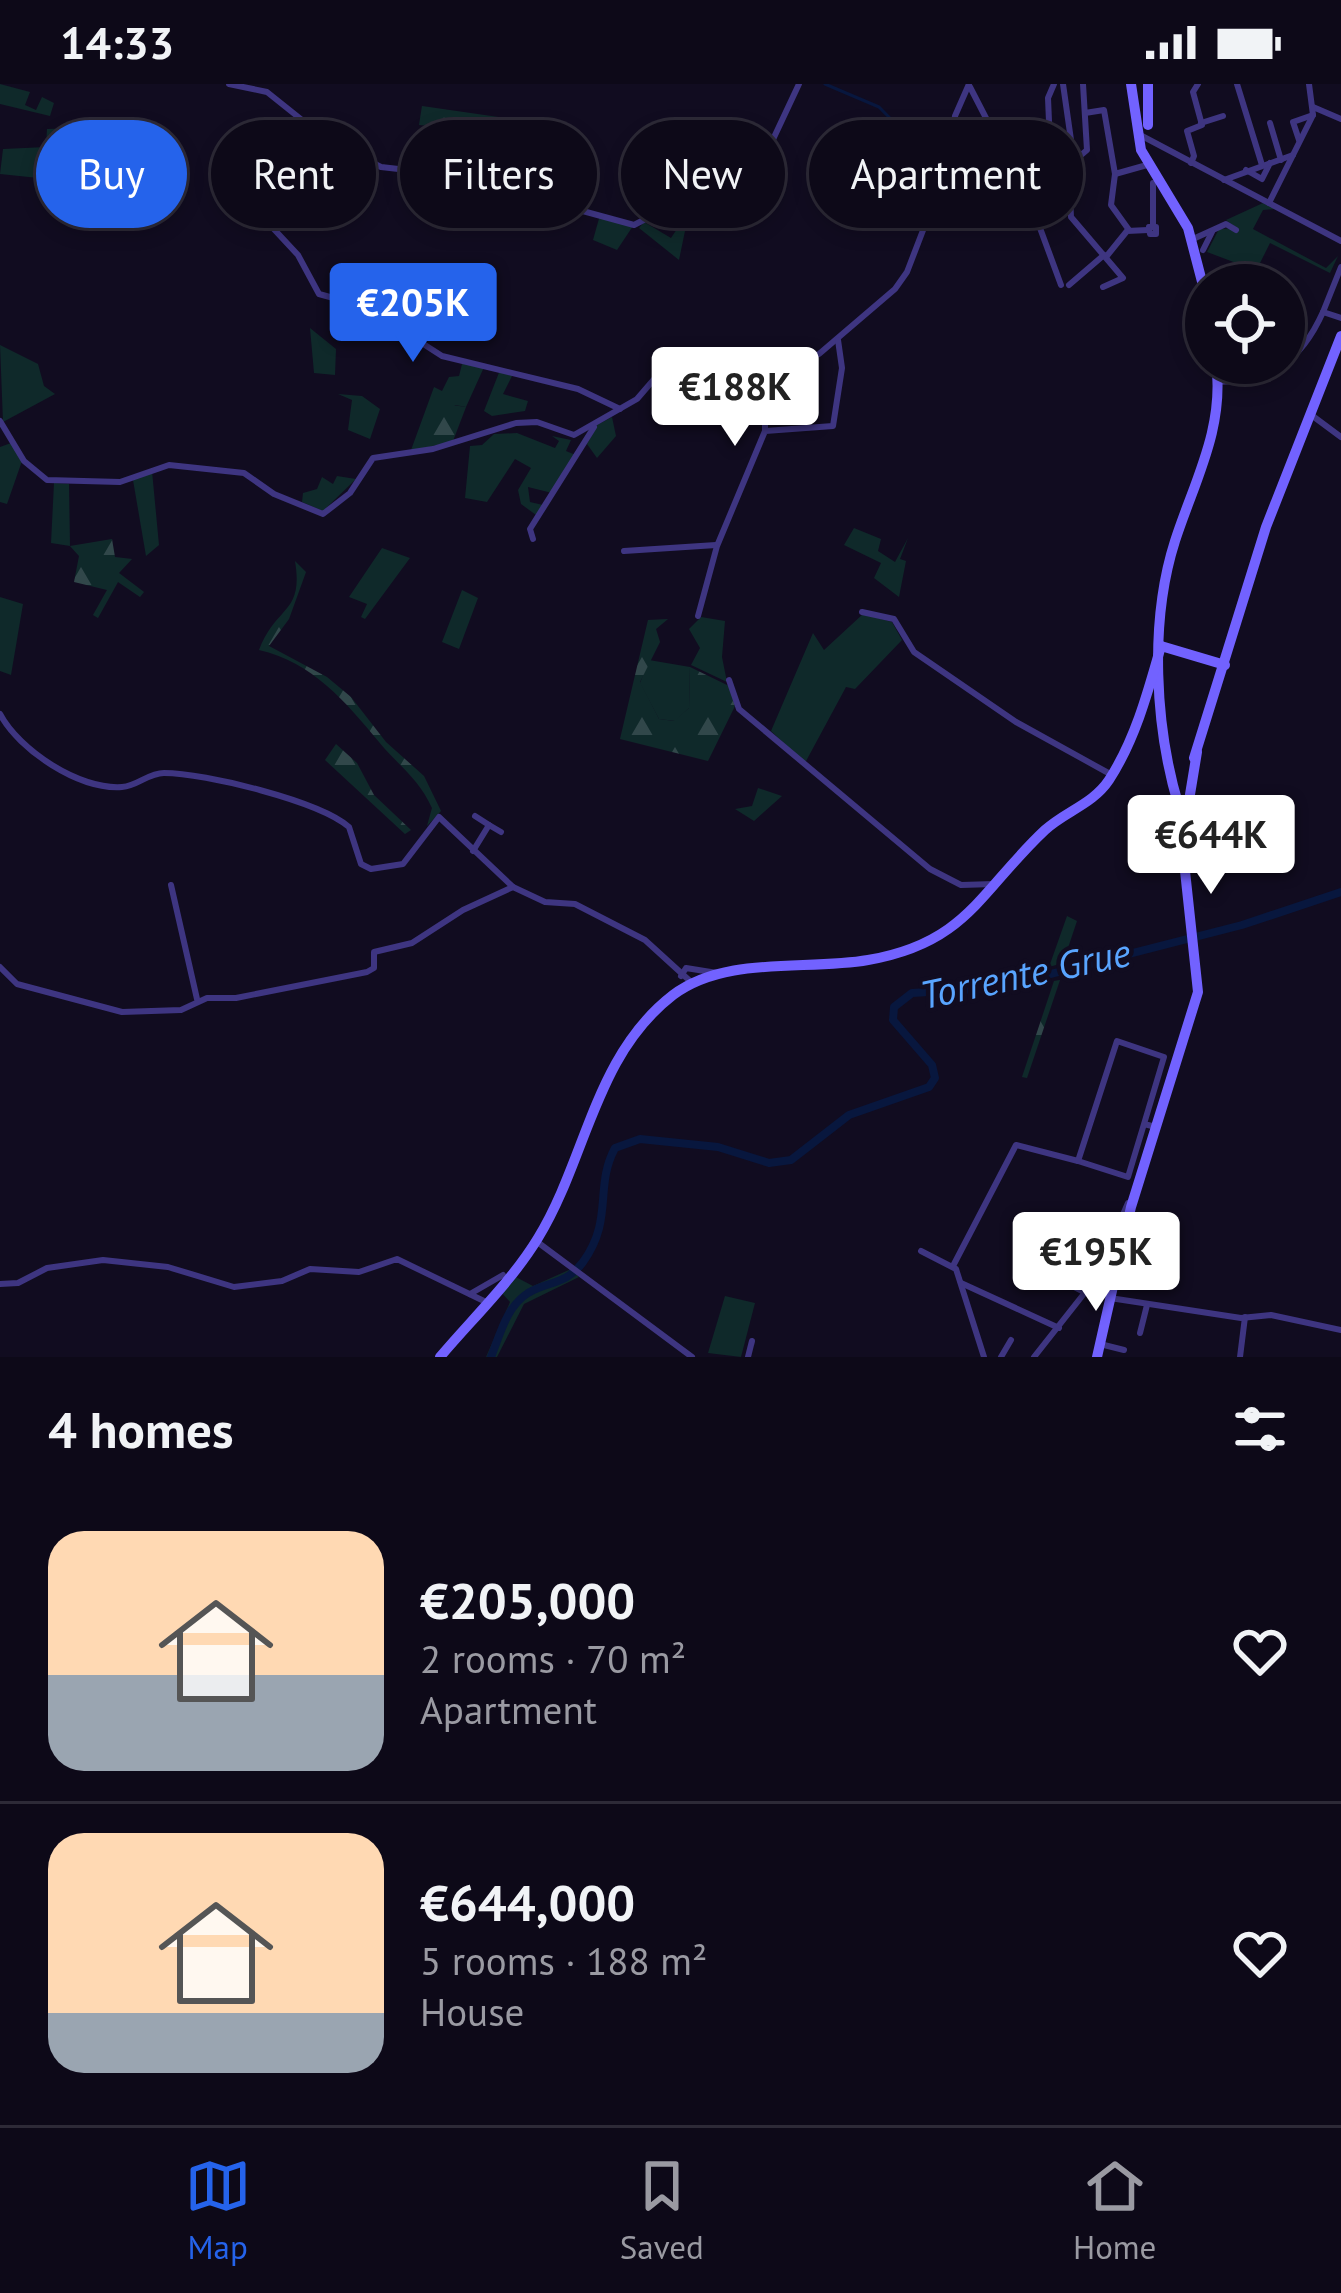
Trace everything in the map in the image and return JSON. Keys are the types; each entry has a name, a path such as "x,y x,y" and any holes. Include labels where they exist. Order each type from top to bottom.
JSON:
{"main road":[{"path":"1131,84 1155,183 1193,239 1199,264"},
{"path":"1144,134 1148,84"},
{"path":"1182,806 1266,527 1341,336"},
{"path":"440,1357 536,1241 608,1075 658,1009 693,983 720,974 890,955 962,923 1041,834 1098,795 1155,688 1169,561 1207,456 1218,384"},
{"path":"1161,646 1225,665"},
{"path":"1098,1350 1117,1238 1150,1125 1198,992 1182,806 1155,688"},
{"path":"1143,706 1161,706"},
{"path":"1178,781 1197,752"}],"street":[{"path":"229,84 267,92 327,140 381,167 451,175 634,225 657,213 738,214 799,84"},
{"path":"1050,120 1048,98 1059,84"},
{"path":"1059,84 1066,120"},
{"path":"1083,84 1088,150 1083,154"},
{"path":"1198,84 1193,92 1202,123"},
{"path":"1237,84 1266,164 1262,179"},
{"path":"1269,203 1313,111 1309,84"},
{"path":"970,86 989,120"},
{"path":"0,421 24,461 46,480 120,482 169,465 244,472 274,494 323,514 350,494 373,458 433,449 508,424 537,422 574,435 620,410 656,377 725,385 765,374 819,354 907,272 947,166 955,116 970,86"},
{"path":"1085,113 1104,110 1115,174 1112,205 1129,230"},
{"path":"1300,143 1293,122 1313,111 1341,119"},
{"path":"1191,163 1194,156 1187,131 1223,116"},
{"path":"1270,123 1280,160"},
{"path":"1144,134 1341,241"},
{"path":"1224,180 1294,155"},
{"path":"1246,170 1277,188"},
{"path":"1044,228 1065,285 1105,256 1129,230 1150,228 1155,183 1115,174"},
{"path":"1193,239 1226,224 1236,230"},
{"path":"273,228 298,255 319,294 374,311 442,356 578,389 620,410"},
{"path":"1081,228 1123,278 1103,287"},
{"path":"1202,250 1214,229"},
{"path":"1305,347 1341,267"},
{"path":"1323,312 1341,318"},
{"path":"765,431 833,426 842,368 838,340"},
{"path":"698,616 717,545 765,431 765,374"},
{"path":"1310,414 1341,437"},
{"path":"533,539 530,529 596,424"},
{"path":"624,551 717,545"},
{"path":"862,612 894,619 914,652 1025,727 1112,775"},
{"path":"729,680 740,709 930,869 961,884 998,883"},
{"path":"0,714 3,728 36,755 98,784 129,786 151,774 172,773 307,804 349,827 361,864 370,869 403,864 439,817 513,887 545,902 575,904 645,940 693,983"},
{"path":"475,816 501,832"},
{"path":"473,851 489,825"},
{"path":"171,885 197,1000"},
{"path":"0,968 17,984 112,1011 171,1011 197,1000 236,998 367,972 374,968 374,952 412,943 463,910 513,887"},
{"path":"681,976 686,968 720,974"},
{"path":"1078,1161 1117,1041 1164,1057 1150,1125"},
{"path":"953,1266 1016,1144 1135,1181"},
{"path":"1034,1357 1088,1290 1117,1238 1091,1233"},
{"path":"536,1241 692,1357"},
{"path":"921,1251 953,1266 984,1357"},
{"path":"0,1284 18,1283 47,1268 104,1260 168,1267 234,1288 282,1281 310,1270 359,1272 397,1259 486,1302"},
{"path":"470,1294 503,1275"},
{"path":"1059,1280 1147,1305 1245,1317 1271,1315 1341,1330"},
{"path":"961,1283 1059,1328"},
{"path":"1141,1333 1147,1305"},
{"path":"1240,1357 1245,1317"},
{"path":"1001,1357 1011,1340"},
{"path":"748,1357 752,1341"},
{"path":"1098,1350 1124,1350"}],"green space":[{"path":"0,84 30,92 25,105 36,110 42,97 54,103 50,116 0,104"},
{"path":"422,106 505,118 505,120 420,120"},
{"path":"36,147 36,178 0,174 3,149"},
{"path":"1263,203 1275,209 1263,210 1253,229 1326,268 1338,256 1330,273 1270,243 1262,264 1239,264 1207,252 1219,229 1237,228 1226,220"},
{"path":"600,215 621,222 621,228 632,228 617,250 593,240"},
{"path":"639,228 654,228 671,238 677,229 685,231 679,260"},
{"path":"446,269 473,280 466,304 437,294"},
{"path":"310,328 336,349 335,375 314,373"},
{"path":"0,345 38,364 44,386 55,394 3,422"},
{"path":"462,364 485,365 466,407 455,405 425,448 411,450 434,387 442,391 449,377 459,376"},
{"path":"500,370 513,374 503,394 528,401 525,411 492,416 484,411"},
{"path":"338,394 362,396 380,409 370,439 348,430 352,400"},
{"path":"445,404 466,407 453,441 425,448"},
{"path":"612,417 616,436 597,458 587,444 597,425"},
{"path":"517,433 555,448 559,441 552,436 571,440 566,451 578,456 552,493 528,487 530,502 543,505 536,515 521,504 518,490 531,468 515,459 487,502 465,498 470,446 482,445 494,434"},
{"path":"11,443 22,461 7,504 0,502 0,447"},
{"path":"152,471 159,545 146,556 133,480"},
{"path":"337,476 356,479 323,511 302,502 303,493 317,489 322,477 333,484"},
{"path":"54,483 69,484 70,546 51,543"},
{"path":"854,528 881,539 878,551 895,562 908,538 900,559 906,561 899,597 874,578 881,563 844,545"},
{"path":"112,539 115,557 132,559 119,573 144,592 140,597 118,582 98,618 93,615 107,590 74,582 79,556 70,546"},
{"path":"382,548 410,558 365,619 361,617 367,604 349,597"},
{"path":"295,561 306,572 289,619 269,646 327,677 351,697 386,742 424,776 441,811 427,826 432,808 421,789 341,698 295,664 259,650 292,601"},
{"path":"462,590 478,598 459,649 442,642"},
{"path":"0,597 23,604 11,675 0,671"},
{"path":"863,614 892,622 902,640 855,689 846,687 805,763 771,731 813,633 824,650"},
{"path":"701,617 725,621 722,657 727,682 691,665 700,648 689,629"},
{"path":"668,619 656,629 660,642 640,682 659,719 674,721 689,708 690,667 729,686 735,706 708,761 620,739 648,620"},
{"path":"649,660 690,667 689,708 675,721 659,719 640,683"},
{"path":"336,744 357,763 374,795 411,830 405,834 325,760"},
{"path":"758,788 782,796 754,821 735,809 752,806"},
{"path":"1067,916 1077,921 1063,963 1049,967"},
{"path":"1060,980 1027,1078 1022,1077 1054,981"},
{"path":"571,1269 579,1277 524,1304 497,1357 486,1357 510,1302 499,1290 512,1275 533,1286"},
{"path":"725,1296 755,1303 741,1357 708,1353"}],"waterway":[{"path":"825,84 879,107 892,120"},
{"name":"Torrente Grue","path":"491,1357 520,1299 570,1275 583,1262 598,1232 615,1148 640,1139 718,1147 769,1163 791,1160 849,1115 929,1087 935,1078 932,1065 893,1020 894,1007 912,993 996,988 1242,925 1341,892"}]}
